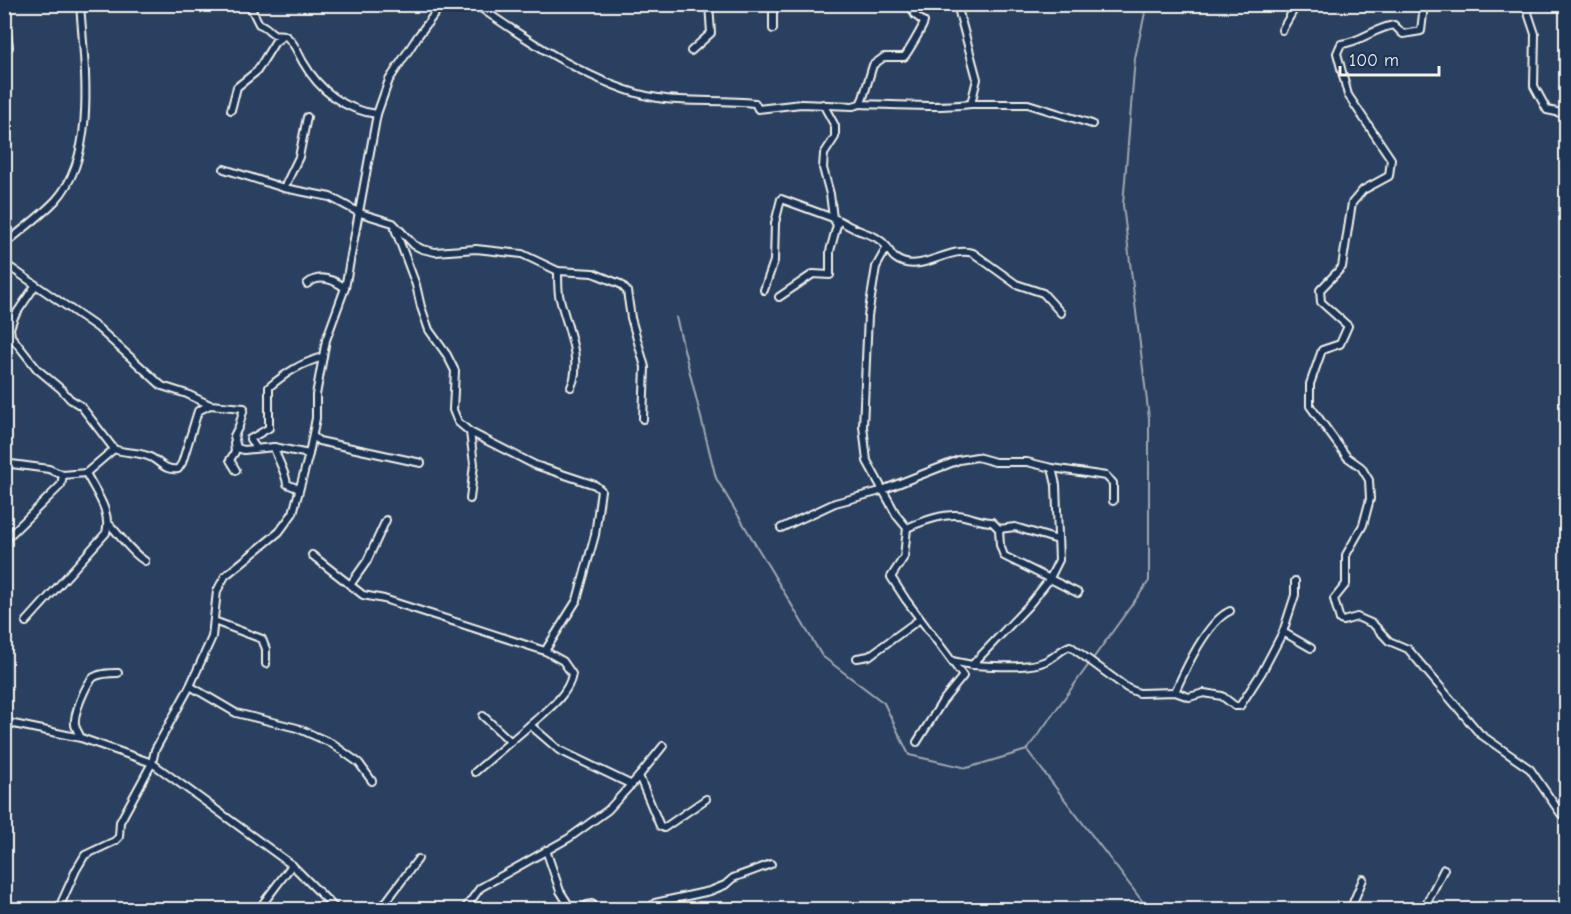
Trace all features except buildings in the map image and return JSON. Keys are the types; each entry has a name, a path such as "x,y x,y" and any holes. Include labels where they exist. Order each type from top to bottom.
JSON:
{"street":[{"path":"6,4 4,11 9,47"},
{"path":"4,246 57,199 72,176 82,138 86,106 80,4"},
{"path":"249,4 259,24 266,26 273,33 284,35 294,45 310,75 326,92 341,103 363,112 377,114"},
{"path":"58,909 85,855 119,837 120,822 152,763 155,750 190,686 212,637 217,591 225,576 279,532 293,513 313,436 316,394 326,340 345,288 350,250 360,213 377,114 389,80 442,4"},
{"path":"476,4 504,24 579,69 612,85 661,99 735,100 755,103 758,109 801,104 940,107 971,104 1028,104 1092,124"},
{"path":"691,51 711,33 709,4"},
{"path":"773,4 773,29"},
{"path":"860,104 873,65 884,57 904,57 910,51 912,42 924,22 915,15 912,9 916,4"},
{"path":"960,4 959,12 977,79 971,104"},
{"path":"1282,30 1298,4"},
{"path":"1420,4 1423,14 1420,31 1403,34 1394,25 1384,26 1360,40 1341,44 1337,53 1348,95 1391,159 1389,176 1362,190 1352,202 1342,267 1320,290 1321,302 1348,326 1341,344 1322,350 1310,384 1310,406 1347,457 1361,467 1369,480 1370,499 1363,525 1346,555 1346,584 1334,599 1340,620 1357,617 1373,624 1389,641 1408,649 1480,734 1530,769 1561,814 1566,816"},
{"path":"1525,4 1535,33 1534,86 1547,110 1566,114"},
{"path":"231,110 237,87 257,71 275,42 284,35"},
{"path":"779,297 803,283 813,274 830,275 830,251 837,225 833,218 823,168 824,154 835,137 835,126 823,104"},
{"path":"284,188 299,157 307,117"},
{"path":"224,169 284,188 330,197 360,213 393,223 414,245 422,249 435,252 476,249 522,254 558,271 593,273 621,284 627,291 631,318 645,367 643,419"},
{"path":"764,290 774,261 775,223 782,199 841,219 851,227 873,235 882,241 895,258 908,263 921,262 965,250 973,253 1016,284 1043,293 1061,313"},
{"path":"393,223 416,285 429,330 447,355 455,371 453,410 458,422 470,432 535,465 595,485 601,490 595,535 577,600 545,651"},
{"path":"887,247 876,267 868,316 862,426 867,461 897,516 907,528 904,557 891,577 963,676 942,702 917,742"},
{"path":"4,263 98,328 162,386 210,405 244,408 234,436 235,452 230,460 236,470"},
{"path":"558,271 559,292 577,364 572,387"},
{"path":"307,284 323,278 337,282 345,288"},
{"path":"35,286 14,317 10,328 11,336 38,369 70,399 81,406 114,449 150,457 172,470 178,468 182,463 198,411 210,405"},
{"path":"256,448 250,439 269,428 268,387 287,371 323,357"},
{"path":"470,432 474,464 470,499"},
{"path":"313,436 319,441 421,463"},
{"path":"234,443 237,448 244,450 274,447 309,454"},
{"path":"274,447 277,460 286,475 287,484 299,489"},
{"path":"4,463 49,469 63,475 86,473 114,449"},
{"path":"781,528 835,503 882,490 959,460 977,457 995,462 1027,462 1106,476 1113,483 1113,501"},
{"path":"972,665 1029,605 1049,580 1059,560 1056,485 1052,468"},
{"path":"86,473 106,512 109,524 137,556 145,561"},
{"path":"4,542 61,485 63,475"},
{"path":"907,528 923,521 962,515 981,522 992,522 999,529 1000,545 1004,556 1078,594"},
{"path":"350,585 367,561 386,520"},
{"path":"26,622 106,533 109,524"},
{"path":"999,529 1015,527 1058,540"},
{"path":"312,555 363,595 384,599 545,651 563,661 572,674 570,685 547,711 475,772"},
{"path":"952,661 972,665 1034,665 1048,660 1070,646 1127,688 1139,693 1175,692 1189,697 1204,693 1222,696 1235,706 1240,706 1262,672 1283,632 1295,595 1295,581"},
{"path":"1175,692 1187,664 1206,635 1223,614 1230,611"},
{"path":"857,658 869,656 920,619"},
{"path":"213,621 262,639 266,649 266,664"},
{"path":"1283,632 1311,648"},
{"path":"81,738 75,726 75,715 88,684 101,674 118,673"},
{"path":"190,686 236,713 297,728 331,743 359,763 372,781"},
{"path":"483,716 510,741"},
{"path":"4,722 81,738 152,763 292,865 338,909"},
{"path":"530,724 559,750 632,785"},
{"path":"465,909 480,888 568,838 608,810 632,785 663,746"},
{"path":"639,776 660,826 664,828 706,799"},
{"path":"546,850 560,891 572,909"},
{"path":"380,909 418,859"},
{"path":"648,909 655,903 710,891 733,878 771,864"},
{"path":"258,909 292,865"},
{"path":"1424,909 1444,870"},
{"path":"1350,909 1363,879"},
{"path":"583,909 592,904 597,909"}],"waterway":[{"path":"1027,750 1149,581 1149,418 1123,205 1135,58 1147,4"},
{"path":"676,317 716,478 822,656 884,703 909,755 967,768 1027,750 1149,910"}]}
